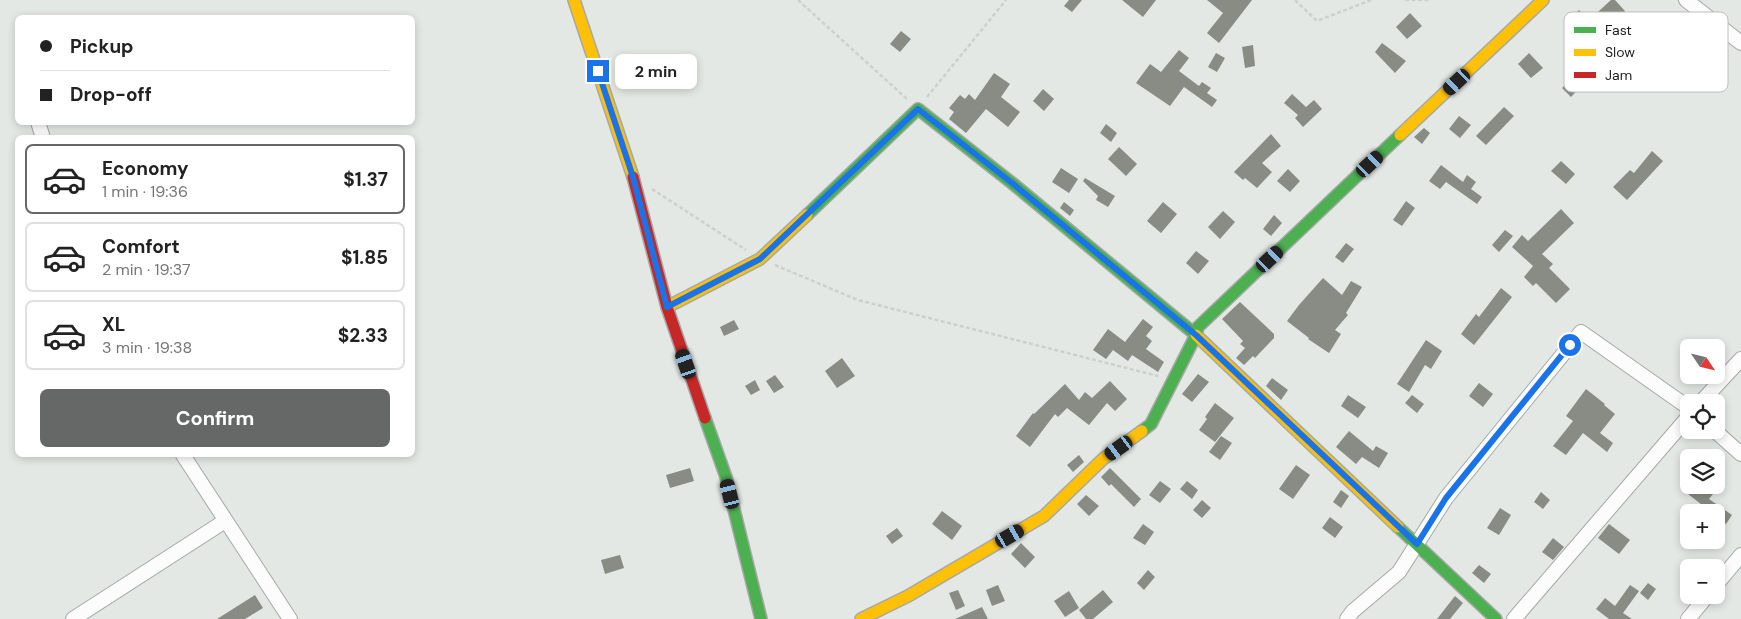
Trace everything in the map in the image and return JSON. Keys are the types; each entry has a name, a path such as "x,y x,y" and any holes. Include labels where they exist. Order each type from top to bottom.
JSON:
{"street":[{"path":"574,0 633,177 667,307 726,476 761,619"},
{"path":"861,619 908,596 1044,516 1103,459 1151,424 1196,335 1198,327 1544,0"},
{"path":"1686,0 1701,12"},
{"path":"1728,33 1741,43"},
{"path":"667,307 760,259 918,109 1012,183 1196,335 1496,619"},
{"path":"1347,619 1353,611 1399,572 1446,498 1581,332 1680,402"},
{"path":"1708,394 1741,359"},
{"path":"1514,619 1680,426"},
{"path":"1724,439 1741,454"},
{"path":"184,457 290,619"},
{"path":"73,619 225,521"},
{"path":"1725,574 1741,555"},
{"path":"1688,619 1700,604"}],"path":[{"path":"798,0 918,109 1006,0"},
{"path":"1295,0 1317,21 1371,0"},
{"path":"1405,0 1429,0"},
{"path":"633,177 760,259 858,300 1174,380"}],"building":[{"path":"1069,0 1082,0 1072,12 1064,6"},
{"path":"1122,0 1156,0 1143,17"},
{"path":"1207,0 1252,0 1219,43 1207,33 1223,13"},
{"path":"1611,0 1615,0 1625,11 1624,12 1598,12"},
{"path":"1410,13 1422,26 1407,39 1396,27"},
{"path":"901,31 911,39 900,52 890,44"},
{"path":"1382,43 1406,61 1395,73 1375,52"},
{"path":"1253,45 1255,66 1245,68 1242,47"},
{"path":"1179,50 1189,58 1179,71 1199,86 1202,82 1211,88 1207,93 1217,100 1212,107 1184,87 1170,106 1136,83 1150,64 1161,72"},
{"path":"1216,53 1225,58 1217,72 1208,67"},
{"path":"1529,53 1543,68 1531,78 1518,64"},
{"path":"994,73 1010,84 1001,97 1020,112 1008,127 986,109 966,133 949,119 954,112 949,108 960,95 965,99 969,94 975,100"},
{"path":"1043,89 1054,99 1044,111 1033,101"},
{"path":"1566,92 1576,92 1571,97"},
{"path":"1292,94 1306,107 1314,100 1322,109 1303,127 1295,118 1298,115 1284,103"},
{"path":"1504,107 1514,116 1486,145 1476,136"},
{"path":"1459,116 1471,125 1460,138 1449,129"},
{"path":"1106,124 1117,133 1111,142 1100,133"},
{"path":"1424,128 1430,133 1422,144 1414,137"},
{"path":"1271,134 1281,146 1262,163 1272,172 1257,188 1234,172"},
{"path":"1119,147 1137,164 1126,176 1108,159"},
{"path":"1652,151 1663,161 1627,200 1613,187 1630,170 1634,173"},
{"path":"1561,161 1575,174 1566,184 1551,171"},
{"path":"1441,165 1463,182 1467,175 1476,182 1471,189 1482,197 1477,204 1446,182 1440,189 1429,181"},
{"path":"1061,168 1078,179 1069,193 1052,182"},
{"path":"1288,169 1300,181 1290,192 1277,181"},
{"path":"1085,178 1115,196 1108,207 1096,200 1098,196 1083,181"},
{"path":"1406,201 1415,208 1402,226 1393,220"},
{"path":"1064,202 1074,210 1070,216 1060,208"},
{"path":"1163,202 1177,214 1161,233 1147,221"},
{"path":"1561,209 1574,223 1542,254 1553,264 1549,268 1570,289 1556,303 1536,283 1533,286 1524,277 1533,266 1512,247 1522,235 1528,241"},
{"path":"1223,211 1235,222 1220,239 1208,227"},
{"path":"1274,215 1282,223 1271,236 1263,229"},
{"path":"1505,230 1513,236 1499,252 1492,245"},
{"path":"1346,243 1354,249 1343,263 1335,257"},
{"path":"1196,251 1209,261 1198,274 1186,263"},
{"path":"1323,278 1342,295 1351,281 1362,287 1346,313 1348,315 1335,330 1341,334 1329,353 1308,339 1287,321"},
{"path":"1501,288 1512,297 1474,345 1461,334 1476,314 1479,317"},
{"path":"1240,302 1274,334 1274,338 1255,358 1253,356 1244,365 1236,358 1245,348 1240,344 1243,341 1222,319"},
{"path":"1143,319 1153,327 1146,336 1152,341 1146,349 1164,362 1158,372 1132,355 1128,361 1113,350 1106,359 1093,350 1108,329 1125,342"},
{"path":"734,320 739,329 724,336 720,327"},
{"path":"1426,340 1442,351 1431,369 1425,365 1409,392 1397,384"},
{"path":"842,358 855,376 837,388 825,371"},
{"path":"1198,374 1209,382 1192,402 1182,394"},
{"path":"775,375 784,387 774,393 766,381"},
{"path":"1272,378 1288,390 1281,400 1266,386"},
{"path":"755,380 760,390 751,395 745,386"},
{"path":"1110,381 1127,399 1115,411 1107,403 1089,425 1067,408 1058,417 1055,414 1030,447 1016,436 1033,413 1065,384 1079,400 1085,392 1092,398"},
{"path":"1479,383 1493,394 1483,407 1469,396"},
{"path":"1586,389 1615,414 1600,433 1613,443 1607,452 1583,433 1566,455 1553,446 1573,421 1566,416"},
{"path":"1348,395 1366,407 1358,418 1341,406"},
{"path":"1412,395 1424,404 1417,413 1405,403"},
{"path":"1215,403 1234,418 1215,442 1199,430"},
{"path":"1349,431 1373,451 1376,446 1388,453 1379,468 1362,457 1356,464 1336,447"},
{"path":"1221,436 1232,443 1220,460 1209,452"},
{"path":"1079,455 1084,462 1073,472 1067,465"},
{"path":"1296,465 1310,475 1293,499 1279,489"},
{"path":"690,468 694,481 670,488 666,475"},
{"path":"1110,468 1141,499 1134,507 1111,484 1109,486 1101,477"},
{"path":"1160,481 1171,489 1160,503 1149,495"},
{"path":"1187,481 1198,490 1192,499 1180,489"},
{"path":"1341,490 1349,496 1341,508 1333,502"},
{"path":"1541,492 1550,500 1543,509 1534,502"},
{"path":"1688,494 1713,494 1709,499 1716,504 1701,504"},
{"path":"1086,495 1099,506 1089,516 1077,504"},
{"path":"1202,500 1211,508 1202,518 1193,510"},
{"path":"1500,508 1511,515 1499,535 1487,528"},
{"path":"1725,510 1732,515 1725,523"},
{"path":"942,511 962,526 952,540 932,524"},
{"path":"1330,517 1343,527 1335,538 1322,528"},
{"path":"1143,524 1154,532 1145,545 1133,538"},
{"path":"1609,524 1630,540 1619,554 1598,538"},
{"path":"897,528 903,536 892,544 886,536"},
{"path":"1553,538 1564,547 1553,560 1542,552"},
{"path":"1021,543 1035,557 1025,568 1011,554"},
{"path":"620,555 624,568 605,574 601,560"},
{"path":"1479,565 1491,574 1484,583 1472,573"},
{"path":"1148,570 1155,577 1144,590 1137,583"},
{"path":"1648,583 1656,589 1648,600 1640,593"},
{"path":"998,585 1005,601 992,606 986,590"},
{"path":"1630,585 1639,591 1623,613 1632,619 1609,619 1596,609 1605,598 1615,606"},
{"path":"958,590 965,606 956,610 949,593"},
{"path":"1103,590 1113,602 1093,619 1086,619 1079,610"},
{"path":"1069,591 1079,608 1065,617 1054,601"},
{"path":"255,595 263,608 245,619 217,619"},
{"path":"1455,596 1463,603 1450,619 1437,619"},
{"path":"982,607 988,619 955,619"}],"traffic: fast":[{"path":"807,215 918,109 1012,183 1196,335"},
{"path":"1142,431 1151,424 1196,335 1198,327 1400,135"},
{"path":"705,418 726,477 761,619"},
{"path":"1398,527 1496,619"}],"traffic: slow":[{"path":"574,0 633,177"},
{"path":"1400,135 1543,0"},
{"path":"667,307 760,259 807,215"},
{"path":"1196,335 1398,527"},
{"path":"861,619 908,596 1044,516 1103,459 1142,431"}],"traffic: jam":[{"path":"633,177 667,307 705,418"}],"route":[{"path":"598,71 633,177 667,307 760,259 918,109 1012,183 1196,335 1417,544 1446,498 1570,345"}]}
